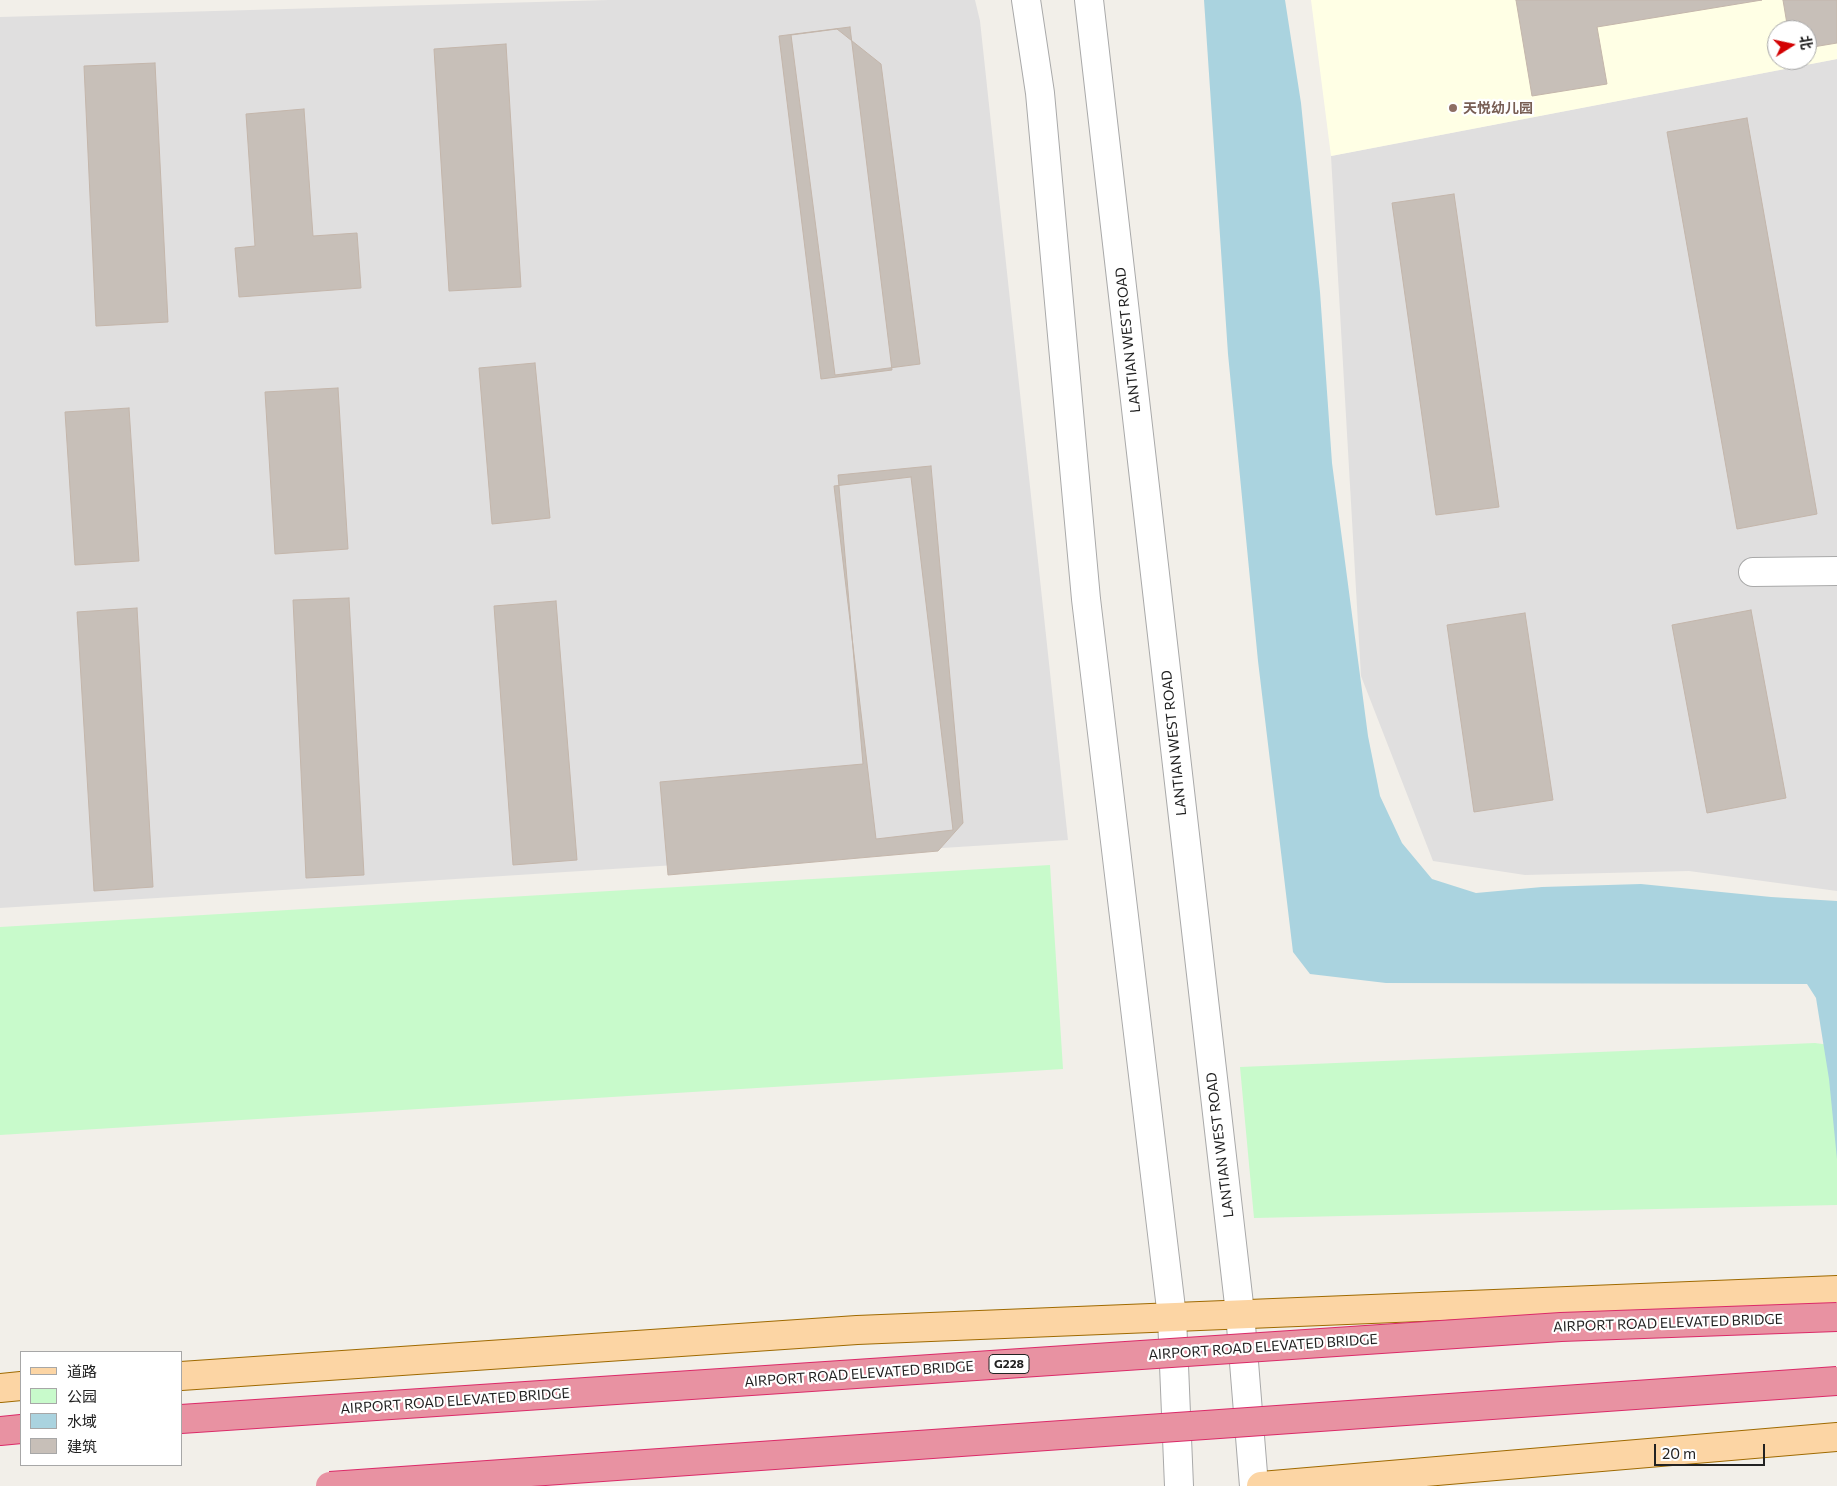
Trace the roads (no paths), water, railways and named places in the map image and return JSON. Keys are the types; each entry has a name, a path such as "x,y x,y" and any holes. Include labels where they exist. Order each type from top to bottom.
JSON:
{"highway":[{"name":"AIRPORT ROAD ELEVATED BRIDGE","path":"182,1419 1560,1327 1837,1317"},
{"path":"330,1486 1837,1381"},
{"path":"0,1431 20,1429"}],"main road":[{"path":"182,1376 857,1330 1837,1290"},
{"path":"0,1388 20,1386"},
{"path":"1261,1486 1837,1437"}],"street":[{"path":"1026,0 1040,93 1086,599 1172,1317 1179,1486"},
{"name":"LANTIAN WEST ROAD","path":"1089,0 1240,1313 1254,1486"},
{"path":"1754,572 1837,571"}],"water":[{"path":"1204,0 1285,0 1301,103 1320,292 1332,463 1368,736 1380,796 1402,843 1432,879 1476,893 1542,887 1641,884 1771,897 1837,901 1837,1159 1829,1079 1816,998 1807,984 1386,983 1310,974 1293,952 1258,661 1228,354"}],"place":[{"name":"天悦幼儿园","path":"1453,108"}]}
